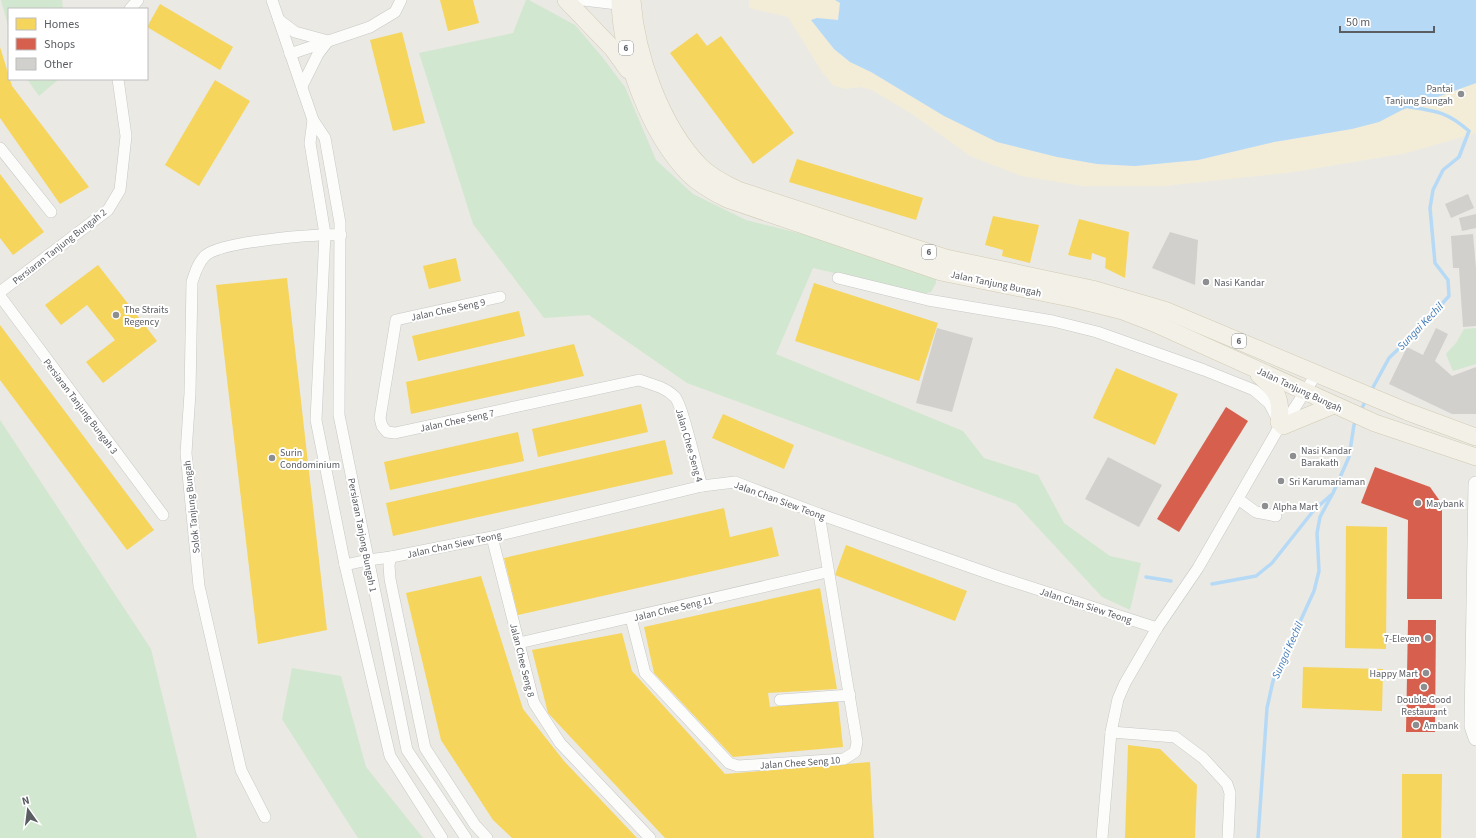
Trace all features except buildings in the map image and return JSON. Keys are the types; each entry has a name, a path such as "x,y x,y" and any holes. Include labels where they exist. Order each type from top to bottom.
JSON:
{"main road":[{"path":"566,0 613,49 640,88"},
{"name":"Jalan Tanjung Bungah","path":"626,3 623,36 630,65 656,127 668,150 695,179 711,191 727,199 941,272 1075,299 1122,311 1154,323 1375,423 1476,457"},
{"name":"Jalan Tanjung Bungah","path":"626,3 634,22 639,45 651,84 680,143 700,167 722,182 738,190 946,258 1092,289 1167,311 1433,422 1476,437"},
{"path":"1246,364 1273,388 1278,395 1280,407 1280,426 1336,406"},
{"path":"1476,484 1472,726 1476,738"}],"street":[{"path":"131,8 138,0"},
{"name":"Persiaran Tanjong Bungah 1","path":"272,0 302,86 312,120 325,138 341,235 339,415 407,750 466,838"},
{"path":"290,54 370,27 395,12 401,0"},
{"path":"582,0 626,3"},
{"path":"278,19 295,32 328,41"},
{"path":"302,86 318,54 328,41"},
{"name":"Persiaran Tanjung Bungah 2","path":"0,292 108,210 120,190 126,136 118,80"},
{"name":"Persiaran Tanjong Bungah 1","path":"312,120 310,143 325,234 316,420 345,565 390,756 442,838"},
{"path":"0,148 52,212"},
{"name":"Solok Tanjung Bungah","path":"265,817 241,770 199,586 186,453 190,393 192,282 197,267 204,256 220,248 255,242 325,234 341,235"},
{"path":"838,278 928,300 1052,321 1097,332 1204,370 1254,390 1269,403 1280,426"},
{"name":"Persiaran Tanjung Bungah 3","path":"0,296 163,515"},
{"name":"Jalan Chee Seng 9","path":"396,320 500,297"},
{"name":"Jalan Chee Seng 7","path":"396,320 380,418 382,426 387,432 395,433 452,422 638,380"},
{"path":"1102,838 1111,732 1118,700 1125,683 1157,628 1198,568 1280,426 1314,372"},
{"name":"Jalan Chee Seng 4","path":"638,380 665,390 676,398 686,426 702,486"},
{"name":"Jalan Chan Siew Teong","path":"345,565 492,537 702,486 735,482 819,514 999,577 1157,628"},
{"path":"1238,499 1256,512 1276,516"},
{"name":"Jalan Chee Seng 10","path":"631,618 645,673 729,763 738,766 844,759 855,752 857,742 850,695 827,572 819,514"},
{"name":"Jalan Chee Seng 8","path":"492,537 534,703 560,743 650,838"},
{"name":"Persiaran Tanjong Bungah 1","path":"391,557 389,565 390,579 425,748 475,825 488,838"},
{"name":"Jalan Chee Seng 11","path":"519,643 827,572"},
{"path":"372,583 390,579"},
{"path":"780,700 850,695"},
{"path":"1111,732 1175,737 1203,758 1227,784 1230,793 1228,838"}],"green space":[{"path":"1,0 62,0 63,8 8,8 8,25"},
{"path":"526,0 529,0 575,25 625,87 656,160 693,194 746,220 859,248 936,278 936,283 931,292 923,294 813,268 776,354 963,431 984,458 1038,475 1064,523 1110,556 1141,563 1130,610 1102,597 1016,504 687,383 589,315 544,318 473,224 419,53 513,33"},
{"path":"28,80 58,80 39,96"},
{"path":"1476,328 1476,364 1453,371 1446,354 1456,343 1464,329"},
{"path":"0,420 151,649 197,838 0,838"},
{"path":"292,668 341,676 366,767 423,838 358,838 282,719"}],"sand":[{"name":"Pantai Tanjung Bungah","path":"749,0 835,0 840,3 838,20 817,18 811,20 834,49 850,62 871,72 973,131 997,142 1057,157 1097,164 1135,166 1198,160 1274,142 1313,136 1379,122 1402,110 1476,83 1476,133 1407,153 1287,173 1164,186 1082,186 1021,176 970,156 915,116 872,90 860,87 846,89 834,86 822,72 788,17 749,8"}],"water":[{"path":"835,0 1476,0 1476,83 1402,110 1379,122 1352,129 1274,142 1198,160 1135,166 1097,164 1057,157 997,142 944,116 871,72 850,62 834,49 811,20 817,18 838,20 840,3"}],"waterway":[{"name":"Sungai Kechil","path":"1371,391 1389,358 1419,329 1449,296 1448,280 1435,263 1430,208 1433,190 1443,170 1459,157 1469,131 1448,116 1441,113 1409,107"},
{"name":"Sungai Kechil","path":"1360,412 1366,400"},
{"name":"Sungai Kechil","path":"1258,838 1267,708 1273,681 1314,591 1319,571 1317,533 1320,517 1333,493 1349,457 1356,420"},
{"name":"Sungai Kechil","path":"1212,584 1256,576 1272,563 1314,510 1331,495"},
{"name":"Sungai Kechil","path":"1146,577 1171,581"}],"place":[{"name":"Pantai Tanjung Bungah","path":"1461,94"},
{"name":"Nasi Kandar","path":"1206,282"},
{"name":"The Straits Regency","path":"116,315"},
{"name":"Nasi Kandar Barakath","path":"1293,456"},
{"name":"Surin Condominium","path":"272,458"},
{"name":"Sri Karumariaman","path":"1281,481"},
{"name":"Maybank","path":"1418,503"},
{"name":"Alpha Mart","path":"1265,506"},
{"name":"7-Eleven","path":"1428,638"},
{"name":"Happy Mart","path":"1426,673"},
{"name":"Double Good Restaurant","path":"1424,687"},
{"name":"Ambank","path":"1416,725"}]}
